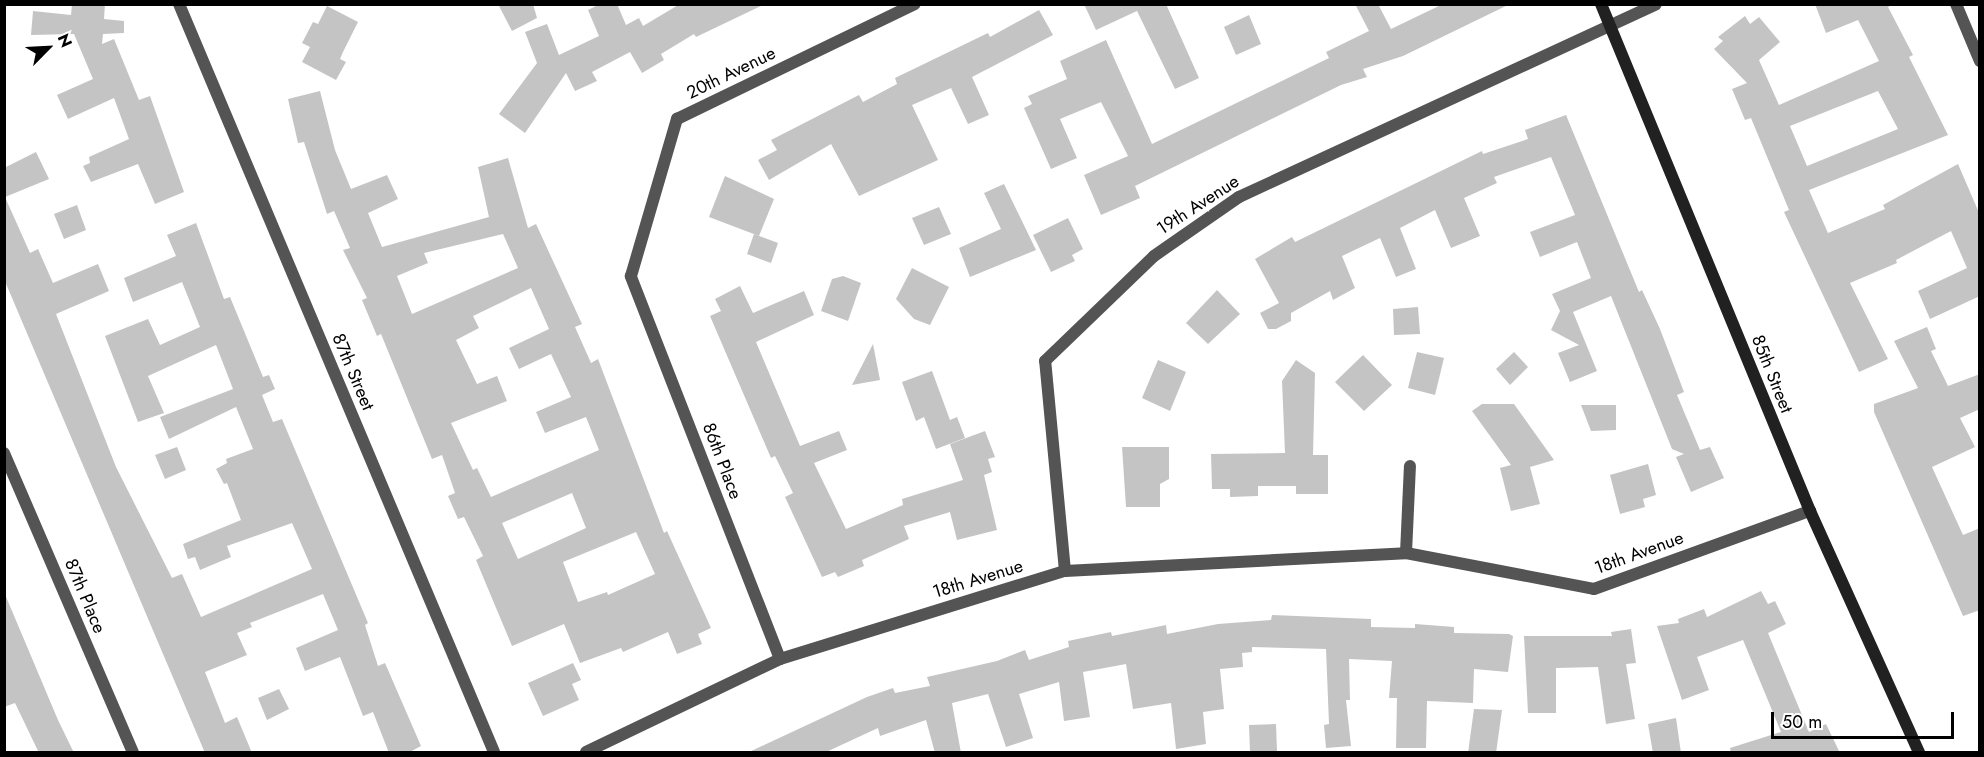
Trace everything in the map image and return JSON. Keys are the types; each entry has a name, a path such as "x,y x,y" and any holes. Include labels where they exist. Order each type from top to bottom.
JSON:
{"street":[{"name":"87th Street","path":"179,4 494,753"},
{"name":"20th Avenue","path":"631,276 677,119 915,4"},
{"name":"85th Street","path":"1601,4 1810,511 1919,753"},
{"name":"19th Avenue","path":"1065,571 1046,361 1154,256 1239,196 1656,4"},
{"path":"1956,4 1980,61"},
{"name":"86th Place","path":"631,276 780,659"},
{"name":"87th Place","path":"4,453 133,753"},
{"path":"1406,553 1410,466"},
{"name":"18th Avenue","path":"586,753 780,659 1065,571 1406,553 1594,589 1810,511"}],"building":[{"path":"72,4 105,4 104,19 124,21 124,33 103,34 102,44 114,39 139,100 150,96 184,192 155,204 138,164 91,182 83,166 90,163 89,157 129,139 114,98 68,119 57,95 93,79 74,34 31,35 33,11 71,15"},
{"path":"498,4 533,4 537,18 512,31"},
{"path":"600,4 617,4 626,25 639,18 643,26 680,4 765,4 696,37 694,34 661,54 664,60 642,73 630,52 592,72 597,81 575,91 566,73 525,133 499,114 537,63 525,32 547,24 559,55 599,36 588,10"},
{"path":"1084,4 1166,4 1199,78 1175,89 1137,11 1096,30"},
{"path":"1355,4 1378,4 1391,29 1443,4 1510,4 1403,56 1363,69 1367,77 1341,85 1135,186 1140,198 1101,215 1084,175 1128,156 1101,102 1060,119 1077,158 1051,169 1024,108 1032,104 1028,96 1067,79 1060,61 1106,40 1152,144 1329,58 1326,52 1369,31"},
{"path":"1815,4 1894,4 1888,7 1913,55 1909,57 1948,135 1809,190 1828,233 1885,209 1883,205 1958,164 1980,215 1980,296 1930,319 1918,291 1967,268 1951,231 1896,260 1897,263 1850,283 1888,359 1859,372 1784,212 1789,210 1751,118 1745,120 1732,89 1747,83 1714,49 1723,41 1718,37 1745,16 1750,24 1759,17 1780,42 1759,60 1779,105 1879,61 1858,20 1826,33","holes":["1878,91 1898,129 1807,166 1790,126"]},
{"path":"327,6 358,22 340,59 346,62 336,80 302,62 310,47 302,43 313,22 318,24"},
{"path":"1039,10 1053,35 972,77 989,115 968,124 951,88 912,105 938,160 859,196 831,144 769,180 758,160 777,150 771,140 859,95 863,102 897,84 895,78 988,33 990,37"},
{"path":"1249,15 1261,44 1236,55 1224,27"},
{"path":"320,91 335,150 351,189 387,175 398,199 368,213 382,247 489,217 478,167 508,158 528,228 536,224 582,324 575,327 591,363 598,359 664,533 667,531 711,628 698,634 702,644 677,654 668,632 623,652 621,648 580,663 564,624 512,646 476,560 483,556 464,517 458,519 448,496 455,493 442,455 432,459 381,334 377,336 362,300 367,298 343,250 350,248 334,211 327,214 304,142 298,143 288,99","holes":["503,234 518,268 412,314 397,276 428,263 424,253","531,288 549,329 509,348 519,369 551,354 571,397 536,412 545,433 586,417 599,450 491,497 477,468 473,470 451,423 507,401 497,376 477,384 456,340 479,328 473,316","572,493 586,528 518,559 502,523","636,532 655,574 608,595 607,592 578,602 563,562"]},
{"path":"1566,115 1639,292 1642,290 1660,329 1684,392 1677,395 1700,450 1710,447 1724,478 1691,492 1676,457 1684,454 1672,449 1611,296 1573,312 1597,371 1570,382 1558,353 1579,345 1551,330 1560,311 1552,294 1591,278 1577,242 1540,257 1530,232 1575,215 1551,157 1494,177 1497,183 1464,198 1480,236 1451,248 1435,210 1400,228 1416,269 1396,277 1380,238 1342,256 1355,288 1333,300 1330,291 1291,313 1291,321 1276,329 1268,329 1260,313 1279,303 1255,259 1292,237 1295,242 1482,151 1483,154 1528,139 1525,130"},
{"path":"36,152 49,179 5,197 30,253 38,249 53,283 98,264 109,291 56,314 116,467 172,578 182,574 201,617 312,569 292,523 227,546 231,557 200,570 195,557 188,559 183,544 241,520 227,483 224,484 216,469 227,463 226,459 253,449 236,407 169,439 160,417 233,389 216,345 148,376 164,413 138,422 105,336 148,319 160,345 200,327 182,282 133,302 124,278 176,256 167,235 196,223 224,299 230,297 263,377 269,375 275,389 262,395 273,422 282,419 368,623 365,625 378,666 385,663 421,746 408,753 389,753 373,712 363,716 340,657 305,671 296,648 338,630 323,594 250,623 252,627 237,633 247,655 205,672 225,723 237,717 252,753 205,753 4,279 4,168"},
{"path":"725,176 774,199 759,236 709,217"},
{"path":"1004,184 1036,250 970,277 959,248 1001,229 984,193"},
{"path":"77,205 86,230 64,239 54,214"},
{"path":"939,207 951,234 924,245 912,218"},
{"path":"1068,218 1083,249 1072,255 1075,261 1051,272 1033,235"},
{"path":"754,234 778,243 771,263 747,254"},
{"path":"912,268 949,287 930,325 914,319 896,299"},
{"path":"843,276 861,283 848,321 821,311 832,279"},
{"path":"740,286 753,313 804,291 814,315 756,342 800,446 839,431 847,450 814,463 846,529 903,505 902,499 963,480 950,444 985,431 995,457 988,459 992,472 984,475 997,530 957,540 950,512 904,526 909,539 862,560 864,566 838,577 835,572 822,577 785,497 793,493 775,456 771,458 710,316 721,311 715,299"},
{"path":"1217,290 1240,314 1208,344 1186,323"},
{"path":"1418,307 1420,334 1394,335 1393,309"},
{"path":"1927,327 1936,349 1931,351 1948,386 1980,374 1980,409 1960,418 1975,447 1932,467 1963,535 1980,528 1980,610 1963,616 1874,412 1874,404 1918,388 1894,341"},
{"path":"873,344 880,380 852,385"},
{"path":"1417,352 1444,358 1435,395 1408,388"},
{"path":"1514,352 1528,367 1510,385 1496,369"},
{"path":"1363,355 1392,385 1364,411 1335,382"},
{"path":"1158,360 1186,372 1170,411 1142,398"},
{"path":"1296,360 1315,373 1313,455 1328,455 1328,494 1296,494 1296,486 1258,486 1258,496 1230,497 1230,489 1212,489 1211,454 1285,453 1282,381"},
{"path":"932,371 950,420 957,417 965,438 936,449 924,417 916,421 902,382"},
{"path":"1482,404 1514,404 1554,460 1530,467 1540,504 1511,511 1500,468 1511,465 1472,411"},
{"path":"1581,405 1616,405 1616,430 1591,431"},
{"path":"177,447 186,470 165,479 155,455"},
{"path":"1122,447 1169,447 1169,479 1160,484 1160,507 1126,507"},
{"path":"1648,464 1656,495 1643,499 1645,507 1620,514 1610,475"},
{"path":"1761,591 1768,604 1775,601 1786,624 1768,633 1809,732 1826,724 1840,753 1731,753 1730,748 1781,732 1743,640 1697,657 1709,690 1682,700 1657,626 1679,623 1678,619 1704,609 1707,617"},
{"path":"4,592 74,753 39,753 15,703 4,707"},
{"path":"1272,615 1371,619 1371,627 1415,628 1415,624 1454,627 1454,633 1509,634 1513,636 1508,672 1474,669 1473,703 1427,701 1426,748 1396,748 1397,698 1389,698 1392,661 1349,659 1350,700 1346,700 1351,746 1326,748 1324,725 1329,724 1326,649 1252,647 1252,652 1242,653 1243,667 1220,669 1224,709 1203,712 1206,744 1176,749 1171,703 1133,709 1126,664 1083,672 1090,717 1064,721 1059,682 1019,694 1033,738 1006,747 988,694 952,703 961,753 935,753 926,720 880,736 878,728 824,753 747,753 867,697 893,688 895,693 930,686 927,677 997,661 1025,650 1029,660 1069,647 1068,641 1111,632 1112,636 1166,625 1167,634 1218,624 1271,620"},
{"path":"1631,629 1636,663 1626,664 1635,719 1606,724 1598,667 1556,668 1556,713 1528,713 1524,636 1612,636 1611,632"},
{"path":"573,663 581,680 572,684 579,700 543,716 528,683"},
{"path":"279,689 289,709 267,720 258,698"},
{"path":"1474,709 1502,710 1496,753 1468,753"},
{"path":"1676,718 1681,753 1653,753 1648,724"},
{"path":"1276,724 1277,751 1250,752 1249,725"}]}
